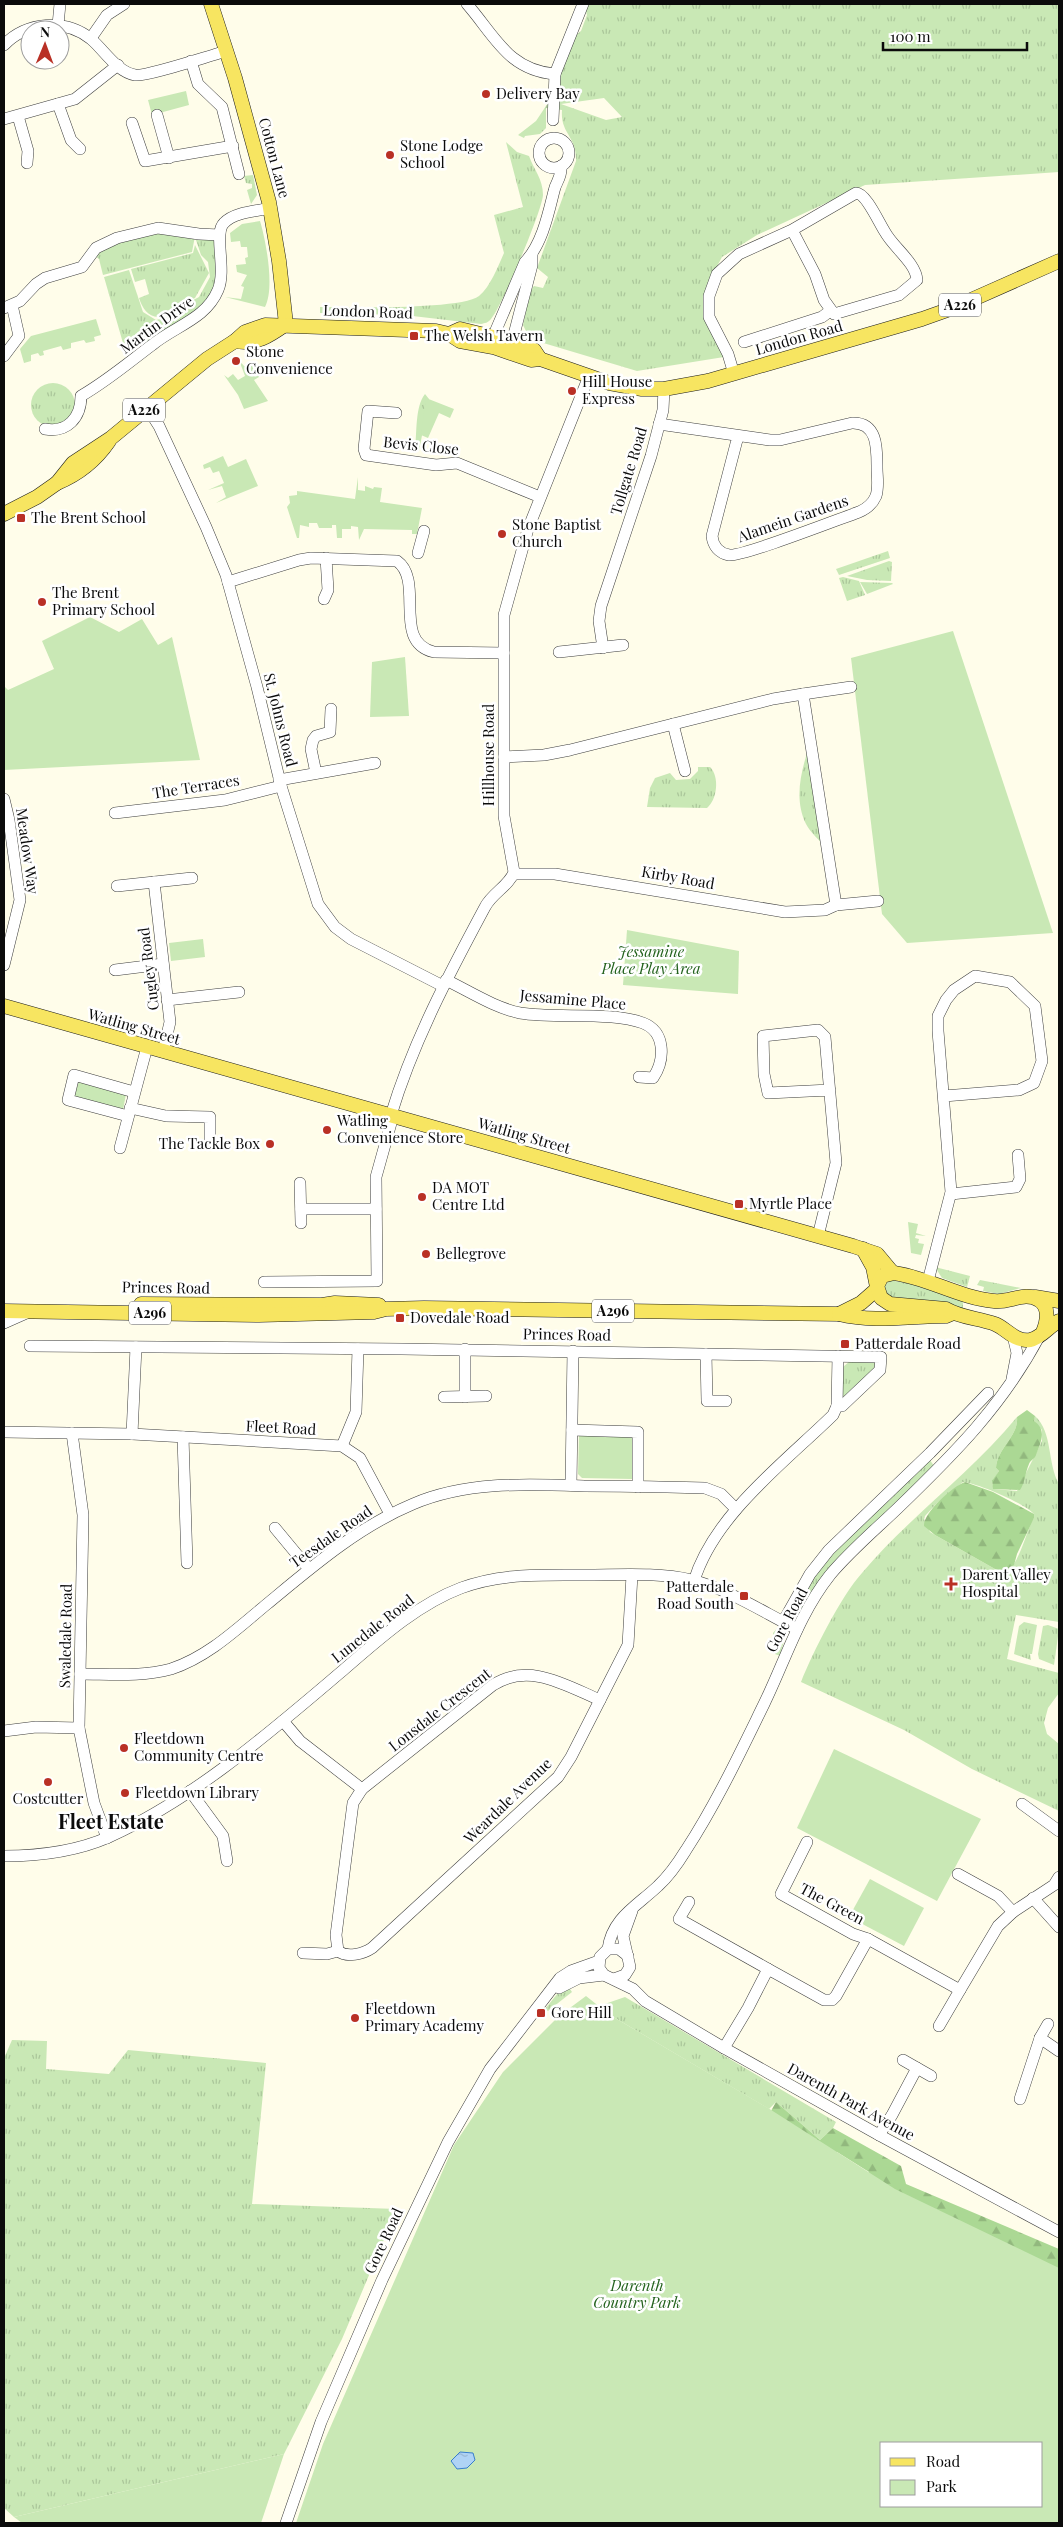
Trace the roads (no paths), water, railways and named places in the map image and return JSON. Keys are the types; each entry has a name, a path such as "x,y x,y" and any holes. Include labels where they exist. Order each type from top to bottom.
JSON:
{"main road":[{"name":"Cotton Lane","path":"212,4 271,208 280,262 286,324"},
{"name":"London Road","path":"286,324 325,328 406,329 449,334 460,341 493,342 510,347 534,350 540,359 622,386 664,390 734,374 945,311 1059,260"},
{"name":"A226","path":"4,514 37,497 56,483 73,463 92,448 111,438 207,359 235,341 249,344 269,336 286,324"},
{"name":"Watling Street","path":"4,1006 863,1249 877,1254 892,1272"},
{"path":"863,1249 873,1267 881,1298 890,1304 946,1309 953,1313 997,1325 1013,1336 1027,1340 1042,1333 1059,1321"},
{"path":"892,1272 993,1301 1026,1296 1059,1301"},
{"name":"Princes Road","path":"839,1314 861,1303 877,1288 882,1276 892,1272"},
{"path":"1026,1296 1038,1299 1044,1306 1046,1318 1042,1333"},
{"name":"Princes Road","path":"4,1302 272,1305 352,1303 378,1304 386,1309"},
{"name":"Princes Road","path":"4,1311 259,1315 374,1312 386,1309 839,1314 857,1318 887,1320 946,1316 953,1313"}],"street":[{"path":"58,20 60,4"},
{"path":"90,38 107,15 124,4"},
{"path":"467,4 515,61 532,70 555,74"},
{"path":"554,120 555,74 583,4"},
{"path":"70,28 90,38 128,73 139,76 227,51"},
{"path":"4,45 13,36 20,33"},
{"path":"191,61 198,84 221,106 239,174"},
{"path":"4,120 78,98 118,65"},
{"path":"58,104 71,140 80,149"},
{"path":"157,115 170,158"},
{"path":"18,116 28,151 27,163"},
{"path":"132,123 145,161 233,146"},
{"path":"493,342 525,262 532,254 548,214 554,188 559,182 562,166 568,156 568,148 563,141 552,138 545,141 540,148 539,157 547,166 552,168 562,166"},
{"path":"547,166 549,181 554,188"},
{"path":"734,374 726,350 710,320 708,301 712,286 722,269 735,257 756,245 792,230 848,197 860,193 892,244 916,271 916,281 899,295 837,314 830,311 815,274 792,230"},
{"path":"4,356 19,336 8,307 45,278 85,265 96,248 118,238 158,228 219,235 222,225 228,220 271,208"},
{"name":"Martin Drive","path":"45,429 60,429 71,424 78,412 81,396 120,372 151,345 190,322 208,306 216,294 222,277 219,235"},
{"path":"510,347 532,265 532,254"},
{"path":"744,342 822,317 830,311"},
{"name":"Hillhouse Road","path":"514,874 515,864 504,823 504,621 507,603 540,497 588,376"},
{"name":"Tollgate Road","path":"603,648 599,620 601,606 651,456 659,424 664,390"},
{"name":"St. Johns Road","path":"147,407 206,527 228,582 257,687 280,783 313,893 323,914 352,939 445,983"},
{"name":"Bevis Close","path":"396,413 368,411 364,450 366,455 436,465 457,463 540,497"},
{"name":"Alamein Gardens","path":"659,424 738,436 780,440 852,423 864,425 872,432 877,442 875,496 869,506 859,512 745,551 731,555 725,554 716,547 712,536 738,436"},
{"path":"418,553 424,531"},
{"path":"228,582 299,560 326,558 389,559 402,565 407,578 414,638 424,650 434,652 504,653"},
{"path":"324,599 328,590 326,558"},
{"path":"559,652 623,645"},
{"path":"504,757 558,752 773,698 851,687"},
{"path":"803,694 836,905"},
{"path":"316,773 312,744 316,736 330,732 331,709"},
{"path":"673,724 685,771"},
{"name":"The Terraces","path":"115,813 225,800 316,773 375,763"},
{"name":"Meadow Way","path":"4,799 9,820 20,900 4,965"},
{"path":"264,1282 377,1281 376,1209 378,1166 405,1071 445,983 487,902 514,874"},
{"name":"Kirby Road","path":"514,874 564,875 785,912 825,910 836,905 878,901"},
{"path":"117,886 192,878"},
{"name":"Cugley Road","path":"154,882 170,1022 164,1052"},
{"path":"115,970 163,964"},
{"path":"928,1281 951,1194 938,1023 944,1002 954,990 975,976 1010,982 1035,1006 1042,1061 1034,1082 1019,1090 944,1096"},
{"name":"Jessamine Place","path":"445,983 518,1012 621,1019 644,1023 653,1030 660,1040 662,1048 659,1068 653,1078 639,1077"},
{"path":"167,1000 239,992"},
{"path":"818,1236 836,1163 830,1090 825,1037 822,1031 802,1031 763,1036 764,1074 768,1093 830,1090"},
{"path":"120,1148 146,1047"},
{"path":"134,1092 74,1075 68,1100 129,1112 166,1116 210,1117 210,1143"},
{"path":"951,1194 1013,1188 1019,1184 1020,1179 1018,1155"},
{"path":"300,1182 301,1223"},
{"path":"301,1209 376,1209"},
{"name":"Princes Road","path":"4,1323 31,1312"},
{"name":"Gore Road","path":"1012,1379 1020,1373 1042,1333"},
{"name":"Gore Road","path":"608,1950 614,1926 620,1918 667,1876 692,1841 764,1704 812,1600 830,1576 973,1434 995,1407 1012,1379 1017,1353 1013,1336"},
{"path":"132,1434 136,1347"},
{"name":"Princes Road","path":"36,1350 136,1347 573,1351 880,1357 882,1360 880,1370 842,1406 837,1406"},
{"path":"358,1349 356,1412 342,1446 360,1458 390,1514"},
{"path":"465,1350 465,1397"},
{"path":"571,1485 573,1351"},
{"path":"706,1354 706,1401 726,1401"},
{"path":"694,1581 709,1548 736,1509 834,1415 837,1406 838,1356"},
{"name":"Gore Road","path":"784,1622 810,1574 829,1550 930,1453 988,1393"},
{"path":"444,1397 486,1396"},
{"path":"572,1430 638,1432 638,1487"},
{"name":"Fleet Road","path":"4,1432 132,1434 342,1446"},
{"name":"Swaledale Road","path":"72,1433 83,1515 79,1728 94,1803 107,1838"},
{"path":"183,1437 187,1563"},
{"path":"930,1453 941,1465"},
{"name":"Teesdale Road","path":"80,1674 152,1673 171,1669 191,1660 223,1641 309,1569 350,1538 390,1514 437,1495 478,1487 571,1485 705,1488 720,1494 736,1509"},
{"path":"275,1528 309,1569"},
{"name":"Lunedale Road","path":"4,1856 52,1852 107,1838 165,1807 190,1791 283,1721 398,1625 425,1607 460,1589 492,1579 536,1575 632,1575 662,1576 694,1581 722,1592 797,1629"},
{"name":"Weardale Avenue","path":"303,1953 327,1954 338,1951 343,1954 356,1954 372,1948 555,1780 571,1757 629,1640 632,1575"},
{"name":"Lonsdale Crescent","path":"338,1951 335,1943 352,1812 356,1796 362,1789 493,1686 507,1678 521,1675 539,1675 600,1700"},
{"path":"283,1721 300,1741 362,1789"},
{"path":"4,1731 36,1727 79,1728"},
{"path":"190,1791 223,1836 227,1861"},
{"path":"1022,1804 1059,1831"},
{"name":"The Green","path":"808,1842 781,1894 852,1934 868,1939 960,1990"},
{"path":"958,1874 998,1896 1013,1912"},
{"path":"939,2026 992,1935 1013,1912 1053,1886 1059,1877"},
{"path":"1033,1898 1059,1927"},
{"name":"The Green","path":"689,1902 679,1919 825,2001 831,2000 836,1996 868,1939"},
{"name":"Gore Road","path":"628,1956 623,1944 623,1936 634,1907"},
{"path":"628,1971 620,1978 609,1977 599,1968 599,1961 608,1950 619,1948 628,1956 630,1962 628,1971 633,1989"},
{"name":"Gore Road","path":"286,2523 321,2422 382,2280 440,2157 490,2069 560,1978 571,1971 599,1961"},
{"path":"724,2048 748,2010 768,1969"},
{"name":"Gore Road","path":"549,1993 576,1978 609,1977"},
{"name":"Darenth Park Avenue","path":"609,1977 633,1989 645,2001 724,2048 879,2135 1059,2232"},
{"path":"1020,2099 1040,2038 1048,2024"},
{"path":"1040,2038 1059,2051"},
{"path":"903,2060 931,2076"},
{"path":"879,2135 917,2068"}],"water":[{"path":"460,2452 473,2453 475,2460 467,2468 457,2469 451,2461"}],"place":[{"name":"Delivery Bay","path":"486,94"},
{"name":"Stone Lodge School","path":"390,155"},
{"name":"The Welsh Tavern","path":"414,336"},
{"name":"Stone Convenience","path":"236,361"},
{"name":"Hill House Express","path":"572,391"},
{"name":"The Brent School","path":"21,518"},
{"name":"Stone Baptist Church","path":"502,534"},
{"name":"The Brent Primary School","path":"42,602"},
{"name":"Watling Convenience Store","path":"327,1130"},
{"name":"The Tackle Box","path":"270,1144"},
{"name":"DA MOT Centre Ltd","path":"422,1197"},
{"name":"Myrtle Place","path":"739,1204"},
{"name":"Bellegrove","path":"426,1254"},
{"name":"Dovedale Road","path":"400,1318"},
{"name":"Patterdale Road","path":"845,1344"},
{"name":"Darent Valley Hospital","path":"951,1584"},
{"name":"Patterdale Road South","path":"744,1596"},
{"name":"Fleetdown Community Centre","path":"124,1748"},
{"name":"Costcutter","path":"48,1782"},
{"name":"Fleetdown Library","path":"125,1793"},
{"name":"Gore Hill","path":"541,2013"},
{"name":"Fleetdown Primary Academy","path":"355,2018"}],"district":[{"name":"Fleet Estate","path":"111,1822"}],"park label":[{"name":"Jessamine Place Play Area","path":"651,960"},
{"name":"Darenth Country Park","path":"637,2294"}]}
